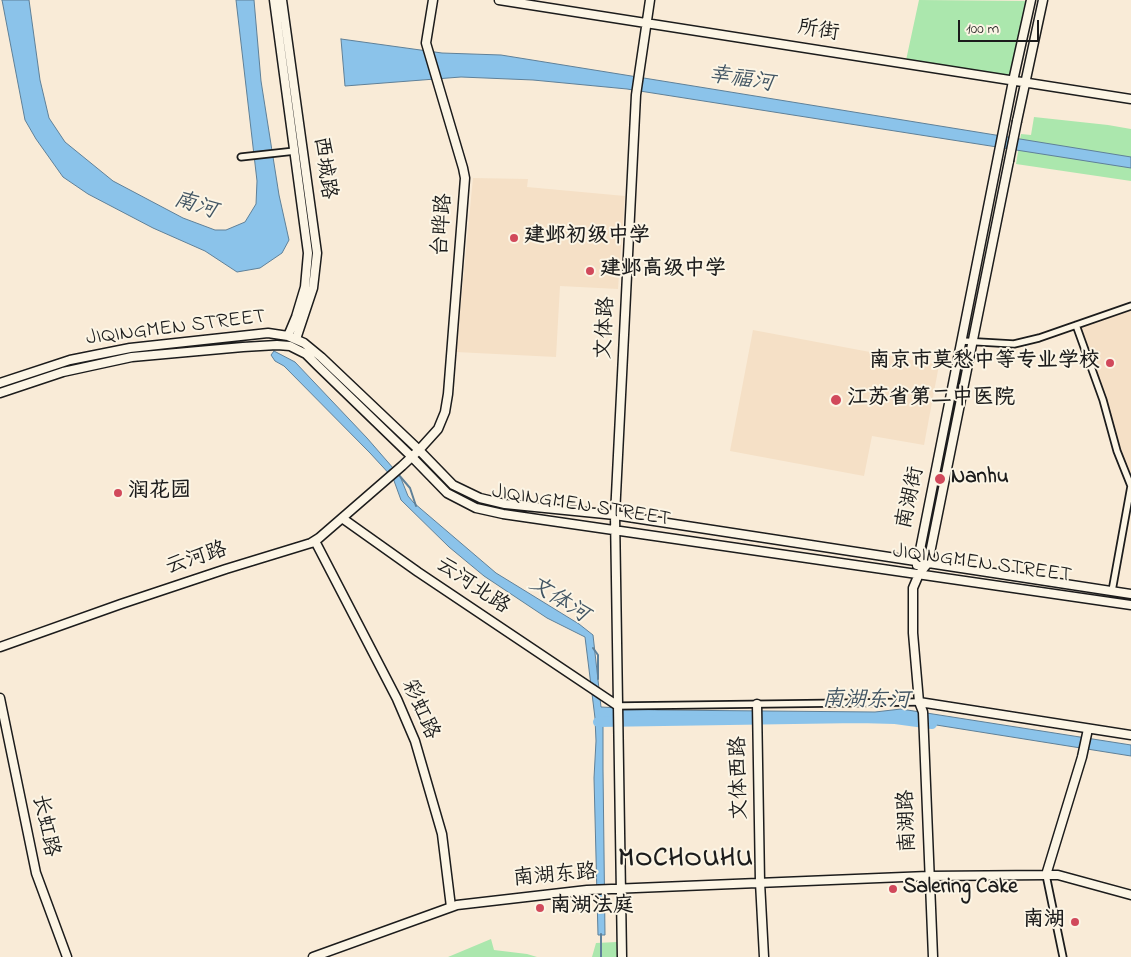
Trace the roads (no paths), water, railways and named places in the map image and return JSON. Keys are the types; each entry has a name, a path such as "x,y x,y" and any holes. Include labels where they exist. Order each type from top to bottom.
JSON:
{"main road":[{"name":"西城路","path":"274,0 308,253 305,287 288,336"},
{"name":"西城路","path":"282,0 317,253 313,288 296,339"},
{"name":"台晔路","path":"402,466 438,429 445,412 456,304 465,178 426,44 433,0"},
{"name":"所街","path":"499,0 1131,99"},
{"name":"文体路","path":"622,957 615,515 638,76 650,0"},
{"name":"南湖街","path":"919,574 917,561 1013,80 1031,0"},
{"name":"南湖街","path":"919,574 928,563 1043,0"},
{"name":"JIQINGMEN STREET","path":"0,383 70,360 149,345 268,333 288,336 312,349 419,450 453,485 480,498 505,504 615,515 1131,594"},
{"name":"JIQINGMEN STREET","path":"0,394 63,372 102,363 160,354 243,347 290,346 306,354 447,493 476,508 503,514 1131,605"},
{"name":"云河路","path":"0,647 122,604 314,541 402,466"},
{"name":"云河北路","path":"342,518 418,572 618,707"},
{"name":"彩虹路","path":"314,541 397,699 415,741 442,834 451,907"},
{"path":"919,574 913,588 913,632 919,702 1131,735"},
{"name":"长虹路","path":"0,698 36,872 67,957"},
{"name":"南湖路","path":"919,702 923,712 928,876 933,957"},
{"name":"文体西路","path":"757,708 760,882 764,957"},
{"path":"1088,729 1082,757 1046,874 1058,875 1131,895"},
{"name":"南湖东路","path":"313,957 451,907 587,890 928,876 1046,874"}],"street":[{"path":"241,157 295,151"},
{"path":"962,341 1014,344 1039,338 1131,306"},
{"path":"1076,325 1102,400 1117,451 1131,486 1112,591"},
{"path":"618,707 757,708 919,702"},
{"path":"1046,874 1063,957"}],"water":[{"path":"2,0 29,0 40,80 49,118 65,142 113,181 183,218 215,230 226,230 245,222 256,204 257,181 236,0 254,0 261,81 279,195 289,240 282,253 260,268 237,272 205,251 153,228 88,194 63,177 25,120"},
{"path":"341,39 442,53 501,55 1131,157 1131,168 627,89 533,80 461,77 345,86"},
{"path":"274,351 295,362 367,438 400,476 408,496 414,503 496,573 579,624 593,635 601,707 658,710 875,712 901,709 1131,745 1131,756 886,717 669,721 605,720 603,723 603,769 605,935 598,935 594,778 595,718 585,637 547,618 484,576 449,547 401,500 393,478 370,453 284,366 275,361 271,355"}],"waterway":[{"name":"文体河","path":"398,474 410,488 416,506"},
{"name":"文体河","path":"593,648 598,655 598,679"},
{"name":"南湖东河","path":"598,722 859,718 895,719 932,724"},
{"name":"文体河","path":"601,934 601,957"}],"place":[{"name":"建邺初级中学","path":"514,238"},
{"name":"建邺高级中学","path":"590,271"},
{"name":"南京市莫愁中等专业学校","path":"1110,363"},
{"name":"江苏省第二中医院","path":"836,400"},
{"name":"Nanhu","path":"940,479"},
{"name":"润花园","path":"118,493"},
{"name":"Salering Cake","path":"893,889"},
{"name":"南湖法庭","path":"540,908"},
{"name":"南湖","path":"1075,922"}],"district":[{"name":"MOCHOUHU","path":"686,861"}],"water label":[{"name":"幸福河","path":"741,81"},
{"name":"南河","path":"195,207"}]}
